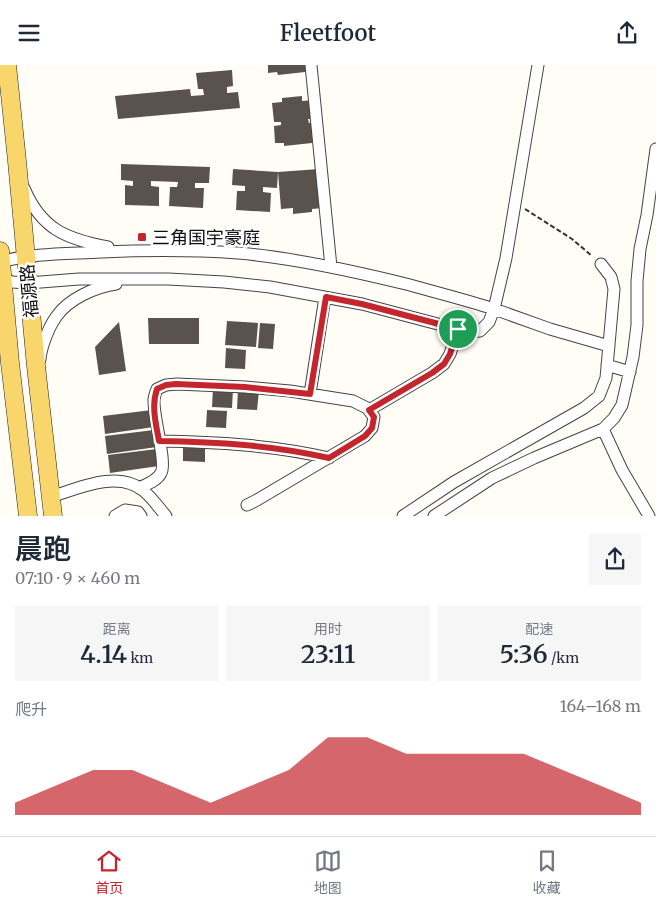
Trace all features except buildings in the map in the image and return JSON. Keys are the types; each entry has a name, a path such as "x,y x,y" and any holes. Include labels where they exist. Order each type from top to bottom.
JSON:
{"main road":[{"name":"福源路","path":"7,65 38,387 53,516"},
{"name":"福源路","path":"1,266 28,516"}],"street":[{"path":"311,65 331,267"},
{"path":"144,250 26,257 1,266 12,282 28,283 79,279 168,279 270,287 362,304 468,332 480,331 489,322 494,309 506,257 538,65"},
{"path":"434,516 492,478 603,429 614,418 622,405 633,357 637,325 637,281 640,249 647,215 656,149"},
{"path":"18,175 29,199 41,218 66,236 86,243 110,248 241,253 331,267 470,301 550,329 609,346"},
{"path":"403,516 454,482 584,408 600,396 608,365 614,289 611,277 602,264"},
{"path":"38,387 40,354 48,331 56,316 71,302 88,292 104,286 168,279"},
{"path":"310,394 326,297"},
{"path":"369,410 444,364 450,354 458,329"},
{"path":"608,365 630,372"},
{"path":"139,488 156,479 162,472 154,398 157,389 166,385 245,387 310,394 354,401 369,410 374,417 372,428 365,436 257,501 247,505"},
{"path":"603,429 622,470 649,516"},
{"path":"159,441 216,443 299,451 329,458"},
{"path":"51,497 105,481 121,482 132,484 145,492 166,516"},
{"path":"115,516 125,510 138,512 141,516"}],"path":[{"path":"515,203 572,239 602,264"}],"place":[{"name":"三角国宇豪庭","path":"142,237"}],"route":[{"path":"326,297 362,304 458,329 450,354 444,364 369,410 374,417 372,428 365,436 329,458 299,451 207,442 159,441 154,398 157,389 166,385 245,387 310,394 326,297"}]}
